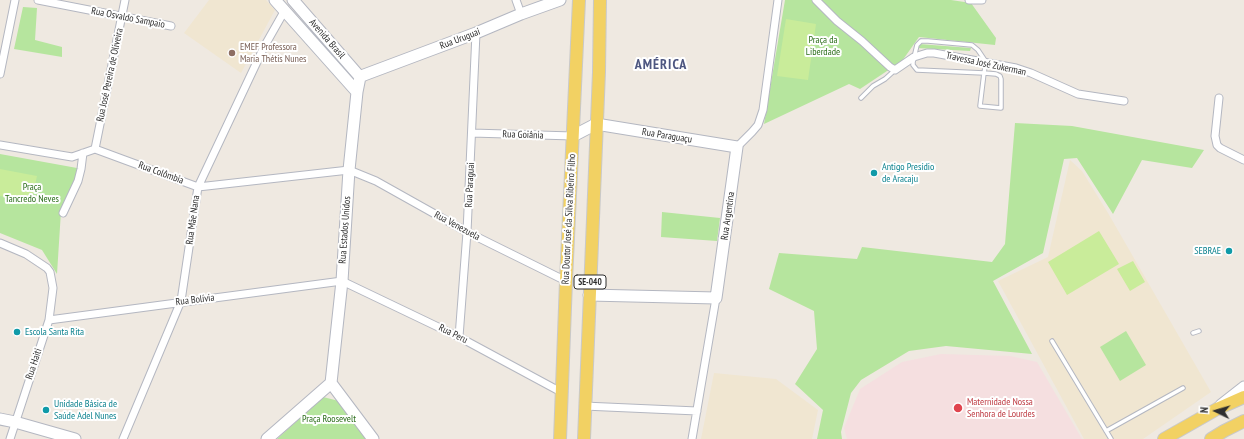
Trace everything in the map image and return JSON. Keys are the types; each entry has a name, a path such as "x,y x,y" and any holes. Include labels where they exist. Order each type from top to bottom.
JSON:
{"main road":[{"name":"Rua Doutor José da Silva Ribeiro Filho","path":"560,439 579,0"},
{"name":"SE-040","path":"584,439 584,406 600,0"},
{"path":"1164,439 1217,409 1244,397"},
{"path":"1211,439 1244,421"}],"street":[{"path":"0,74 15,0"},
{"name":"Rua Osvaldo Sampaio","path":"38,0 171,26"},
{"name":"Rua José Pereira de Oliveira","path":"95,149 125,0"},
{"name":"Avenida Brasil","path":"275,0 357,92"},
{"name":"Avenida Brasil","path":"293,0 360,77"},
{"path":"516,0 521,14"},
{"name":"Rua Uruguai","path":"360,77 560,0"},
{"path":"738,147 758,125 763,110 778,0"},
{"path":"816,0 837,21 895,70"},
{"path":"969,0 982,0"},
{"name":"Rua Mãe Nana","path":"123,439 181,301 198,187 264,47 285,10"},
{"name":"Rua Paraguai","path":"459,337 467,232 476,33"},
{"name":"Travessa José Zukerman","path":"895,70 914,57 926,53 934,53 1024,70 1078,94 1124,101"},
{"name":"Rua Estados Unidos","path":"331,383 342,281 349,170 357,92 360,77"},
{"path":"1219,98 1215,136 1217,145 1244,160"},
{"path":"573,136 596,124"},
{"name":"Rua Paraguaçu","path":"596,124 738,147"},
{"name":"Rua Goiânia","path":"472,133 573,136"},
{"path":"0,145 72,157 95,149"},
{"name":"Rua Argentina","path":"692,439 716,298 738,147"},
{"name":"Rua Colômbia","path":"95,149 198,187 349,170"},
{"path":"63,213 78,181 83,153"},
{"name":"Rua Venezuela","path":"349,170 376,181 467,232 566,281"},
{"name":"Rua Haiti","path":"0,243 26,254 47,268 50,272 53,288 49,320 10,439"},
{"name":"Rua Bolívia","path":"49,320 181,301 342,281"},
{"name":"Rua Peru","path":"342,281 459,337 561,392"},
{"path":"589,295 716,298"},
{"path":"266,439 331,383 374,439"},
{"path":"1217,409 1244,387"},
{"path":"584,406 697,411"},
{"path":"0,419 75,439"}],"lane":[{"path":"986,62 978,50 972,45 921,41 918,43 913,65 918,70 984,73 1000,76 1001,108 980,106 984,73 986,62"},
{"path":"861,98 873,86 885,79 895,70"},
{"path":"1193,333 1199,331"},
{"path":"1052,341 1111,439"},
{"path":"1106,431 1183,388"}],"shaded area":[{"name":"EMEF Professora Maria Thétis Nunes","path":"209,0 266,0 275,10 241,73 184,33"},
{"path":"1070,160 1082,171 1108,213 1211,392 1143,439 1084,439 998,281 1048,257"},
{"name":"Maternidade Nossa Senhora de Lourdes","path":"941,354 1010,356 1037,362 1082,439 847,439 844,428 860,389 902,362"},
{"path":"714,373 776,379 818,410 812,439 701,439"}],"green space":[{"name":"Praça da Liberdade","path":"785,0 951,0 971,3 996,38 995,45 919,37 902,61 860,89 849,84 764,124"},
{"path":"23,7 37,8 35,40 62,47 62,57 14,49"},
{"path":"786,19 816,24 808,80 777,76"},
{"path":"919,44 971,48 970,51 917,48"},
{"path":"1015,123 1072,126 1204,150 1192,168 1142,160 1113,214 1077,158 1064,159 1043,253 993,281 1032,354 946,346 909,351 861,380 851,393 841,432 842,439 817,439 823,410 795,384 817,349 814,311 769,289 779,253 857,259 862,247 992,262 1005,244"},
{"name":"Praça Tancredo Neves","path":"0,154 77,168 77,175 61,211 57,274 42,250 0,233"},
{"path":"0,169 37,176 31,202 0,196"},
{"path":"662,212 720,218 717,241 661,237"},
{"path":"1099,231 1119,264 1067,295 1048,262"},
{"path":"1133,261 1145,282 1130,291 1117,269"},
{"path":"1126,331 1146,365 1120,381 1100,347"},
{"name":"Praça Roosevelt","path":"323,397 339,401 366,439 277,439"}],"place":[{"name":"EMEF Professora Maria Thétis Nunes","path":"232,53"},
{"name":"Antigo Presídio de Aracaju","path":"874,173"},
{"name":"SEBRAE","path":"1229,251"},
{"name":"Escola Santa Rita","path":"17,332"},
{"name":"Maternidade Nossa Senhora de Lourdes","path":"958,408"},
{"name":"Unidade Básica de Saúde Adel Nunes","path":"46,410"}],"district":[{"name":"AMÉRICA","path":"661,65"}]}
